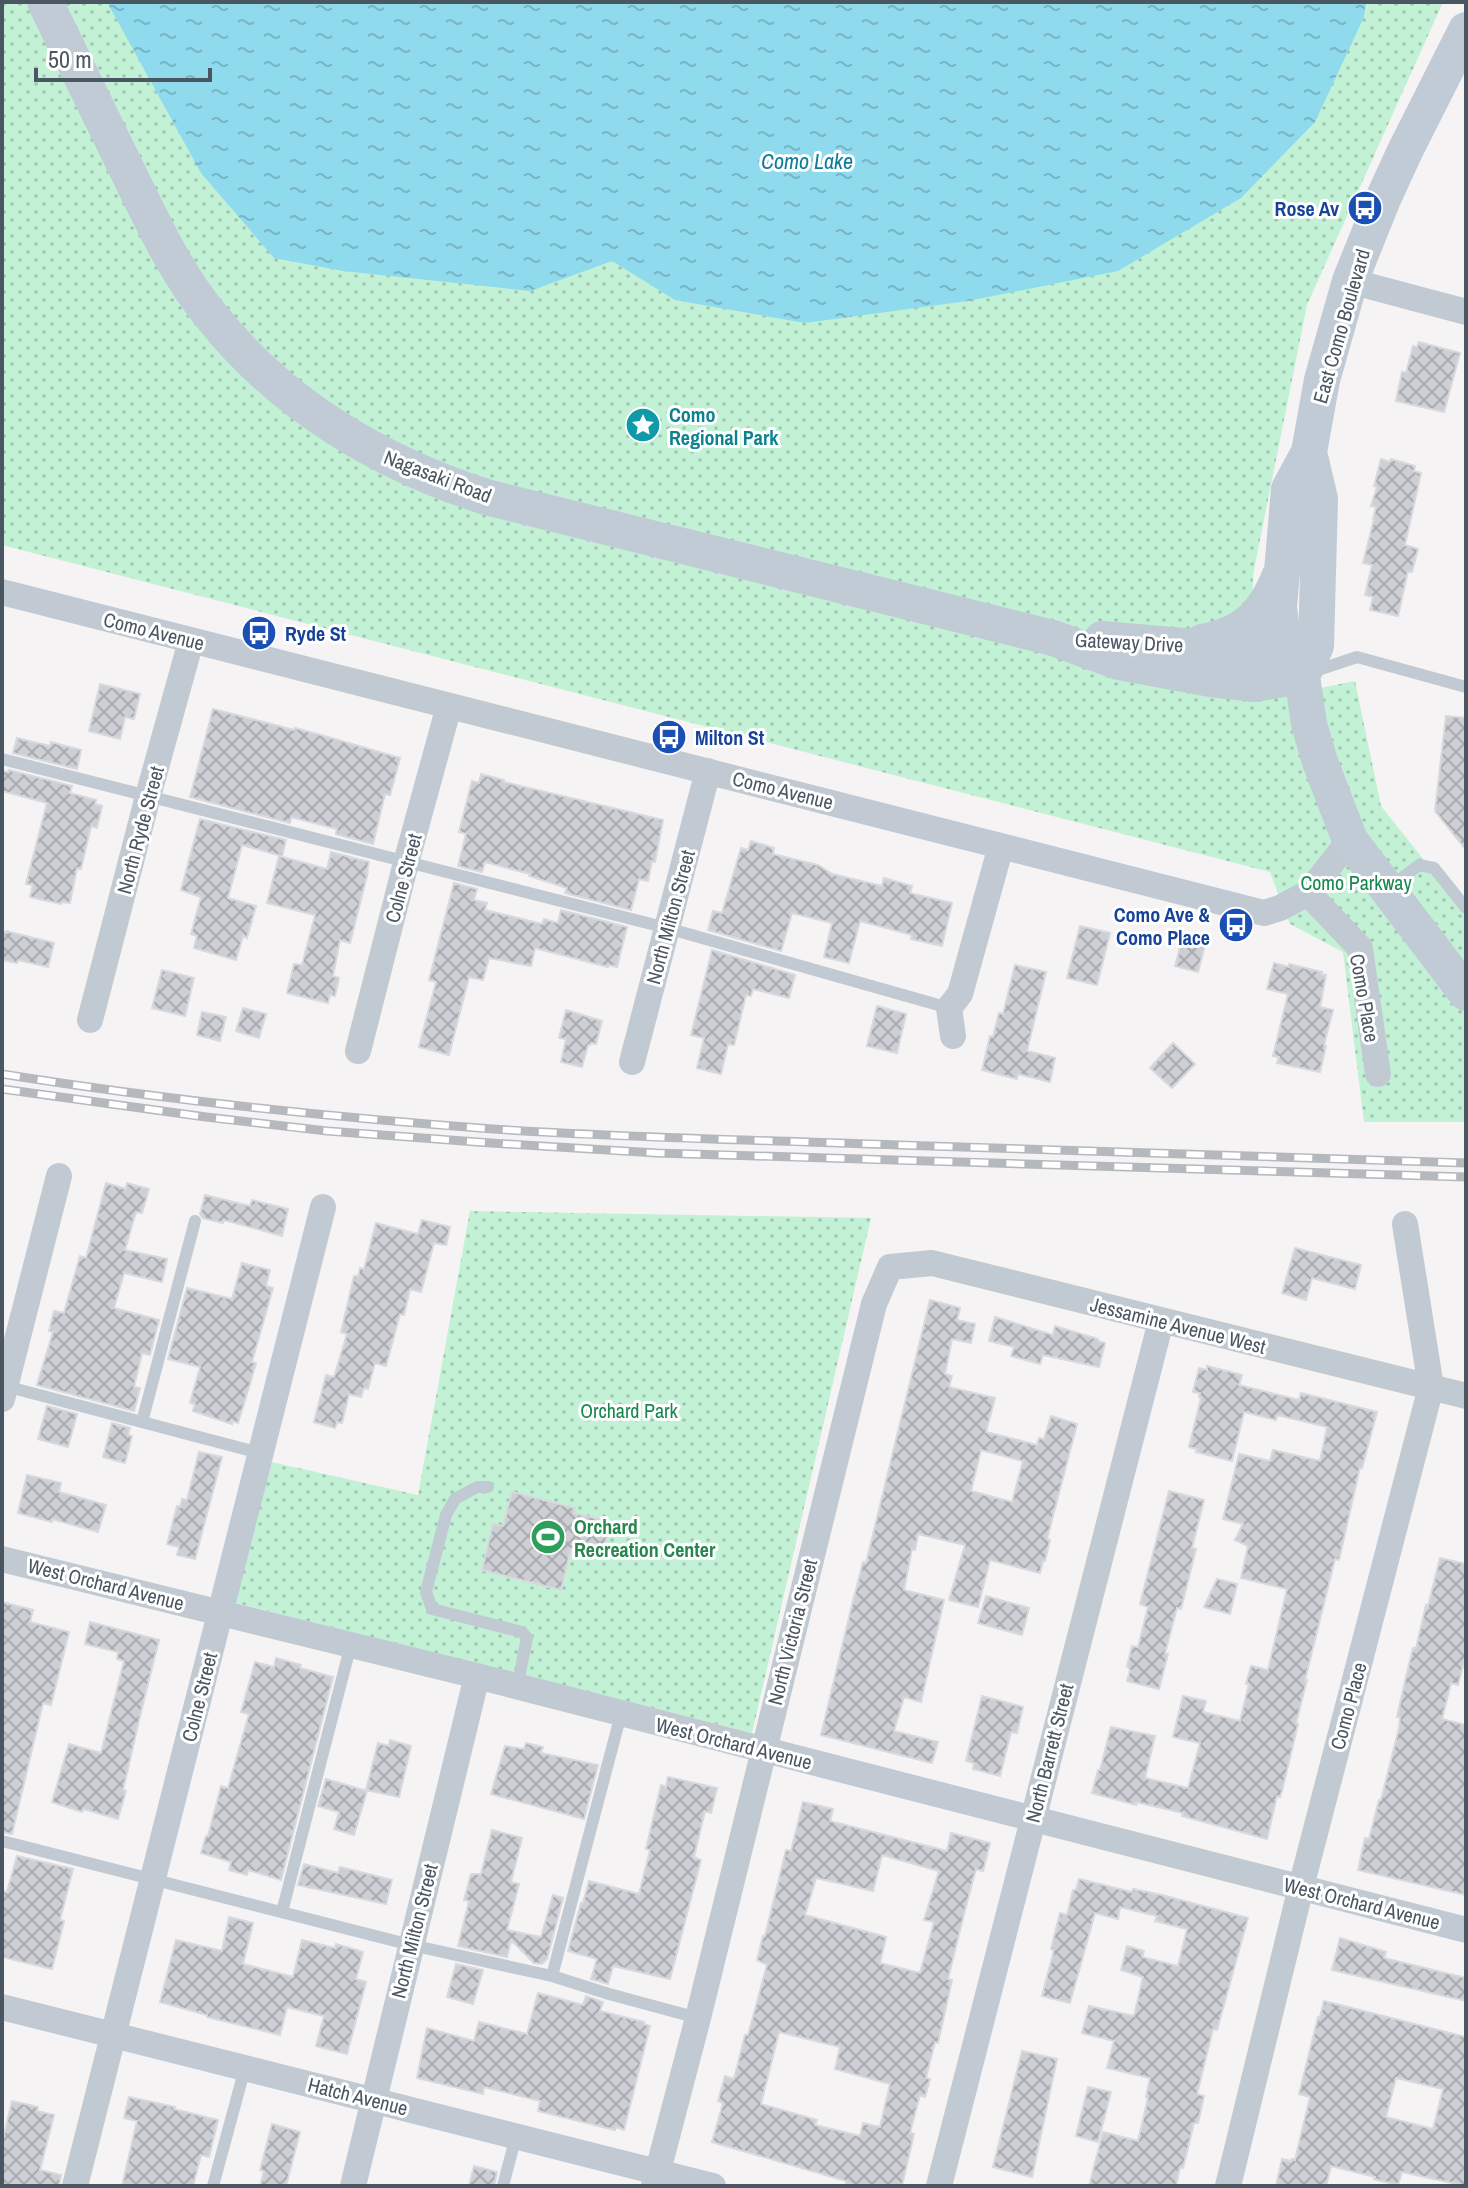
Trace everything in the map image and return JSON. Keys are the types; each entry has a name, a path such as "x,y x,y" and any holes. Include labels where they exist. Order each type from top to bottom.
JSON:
{"street":[{"name":"Nagasaki Road","path":"45,2 165,247 187,283 212,317 267,376 335,428 409,469 486,497 1053,638"},
{"name":"East Como Boulevard","path":"1350,840 1320,762 1309,724 1300,658 1279,607 1289,489 1309,452 1322,380 1350,281 1405,151 1466,30"},
{"path":"1350,281 1466,312"},
{"name":"East Como Boulevard","path":"1300,658 1320,499 1309,452"},
{"path":"1184,645 1221,638 1248,625 1265,607 1282,570"},
{"name":"Como Avenue","path":"2,592 1264,913 1308,893 1350,840"},
{"name":"Gateway Drive","path":"1053,638 1184,645 1300,658"},
{"name":"Gateway Drive","path":"1053,638 1119,662 1254,684 1300,658"},
{"name":"North Ryde Street","path":"90,1020 191,641"},
{"name":"Colne Street","path":"358,1051 449,706"},
{"name":"North Milton Street","path":"632,1062 708,771"},
{"path":"1350,840 1456,973"},
{"path":"953,1036 949,1008 960,994 1001,846"},
{"name":"Como Place","path":"1308,893 1360,948 1378,1074"},
{"path":"4,1393 59,1176"},
{"name":"Colne Street","path":"75,2186 323,1207"},
{"name":"Como Place","path":"1228,2186 1301,1887 1431,1387 1405,1224"},
{"name":"Jessamine Avenue West","path":"890,1267 932,1263 1466,1396"},
{"name":"North Victoria Street","path":"656,2179 874,1304 890,1267"},
{"name":"North Barrett Street","path":"939,2186 1161,1321"},
{"name":"West Orchard Avenue","path":"2,1559 351,1644 1466,1930"},
{"name":"North Milton Street","path":"353,2186 477,1676"},
{"name":"Hatch Avenue","path":"2,2007 516,2136 656,2179 713,2186"}],"lane":[{"path":"1300,658 1357,657 1466,687"},
{"path":"2,759 667,928 949,1008"},
{"path":"1388,890 1419,865 1434,868 1466,908"},
{"path":"142,1422 195,1221"},
{"path":"4,1393 142,1422 260,1453"},
{"path":"488,1487 477,1487 455,1499 446,1515 426,1592 432,1609 522,1632 527,1638 517,1687"},
{"path":"282,1912 351,1644"},
{"path":"552,1976 621,1714"},
{"path":"2,1841 411,1945 552,1976 698,2018"},
{"path":"213,2186 245,2068"},
{"path":"503,2186 516,2136"}],"green space":[{"name":"Como Regional Park","path":"2,2 1443,2 1307,305 1253,575 1251,702 1355,681 1381,806 1466,913 1466,1122 1364,1122 1343,952 1290,924 1270,872 2,545"},
{"name":"Orchard Park","path":"470,1211 871,1218 752,1733 232,1602 267,1461 418,1495"}],"water":[{"name":"Como Lake","path":"107,2 1366,2 1364,17 1315,122 1241,198 1118,271 968,301 805,323 675,300 612,261 530,291 343,271 274,258 201,173"}],"building":[{"path":"1419,342 1460,353 1444,412 1396,401 1402,372 1406,373 1413,346 1417,347"},
{"path":"1381,459 1415,466 1414,471 1421,473 1405,545 1418,549 1412,572 1408,571 1398,616 1370,610 1373,597 1365,595 1372,565 1363,563 1374,519 1376,507 1371,506"},
{"path":"100,684 140,694 134,719 125,717 120,739 89,731"},
{"path":"213,709 295,728 400,758 390,795 385,794 373,844 336,834 337,829 291,817 290,823 190,797"},
{"path":"1446,716 1466,718 1466,850 1435,811"},
{"path":"17,738 81,750 77,769 13,753"},
{"path":"9,770 72,786 70,793 96,800 95,804 102,806 97,828 91,826 81,869 77,868 70,903 30,897 33,885 26,884 47,803 2,791 2,771"},
{"path":"481,774 663,820 655,862 652,861 648,881 639,879 631,910 565,893 567,888 485,862 482,872 458,866 466,834 459,832 472,781 479,783"},
{"path":"200,819 286,840 282,856 242,845 228,898 256,906 247,938 243,936 236,960 194,948 197,936 191,934 201,897 181,890"},
{"path":"751,841 774,848 773,854 818,865 832,874 882,886 884,878 912,886 910,893 952,903 942,946 860,921 849,963 824,957 832,923 792,913 781,951 708,930 713,911 722,913 741,848 748,850"},
{"path":"331,852 369,862 350,943 340,940 333,976 339,978 335,996 330,995 328,1003 287,993 294,964 302,965 315,915 267,903 279,856 327,869"},
{"path":"454,883 477,889 474,900 487,903 485,910 542,924 544,919 558,923 561,910 627,927 617,967 535,948 531,966 489,958 483,980 469,977 449,1055 419,1047 436,982 429,980"},
{"path":"1080,926 1110,933 1097,985 1067,978"},
{"path":"2,932 54,943 48,967 18,960 17,963 2,960"},
{"path":"1182,940 1205,945 1198,972 1175,966"},
{"path":"712,950 795,975 789,998 753,989 751,996 746,995 734,1045 728,1044 721,1074 697,1068 704,1038 691,1035"},
{"path":"1274,963 1326,975 1320,1007 1333,1010 1320,1072 1277,1063 1279,1057 1273,1056 1288,994 1267,989"},
{"path":"1015,965 1046,972 1027,1051 1055,1058 1050,1082 1018,1074 1017,1079 982,1070 990,1036 993,1037 999,1013 1003,1014"},
{"path":"162,970 194,978 185,1016 152,1008"},
{"path":"877,1006 906,1014 897,1053 867,1046"},
{"path":"243,1008 266,1014 259,1038 236,1031"},
{"path":"566,1010 602,1021 596,1044 588,1045 582,1067 561,1062 566,1039 559,1038"},
{"path":"202,1012 226,1017 220,1041 197,1035"},
{"path":"1173,1043 1195,1064 1172,1088 1150,1068"},
{"path":"106,1183 126,1189 127,1183 149,1189 142,1213 135,1215 125,1250 167,1259 162,1282 124,1273 114,1308 159,1320 150,1355 142,1353 134,1387 140,1388 134,1411 37,1385 53,1332 49,1331 54,1311 64,1313 80,1256 86,1258"},
{"path":"205,1195 250,1206 252,1200 288,1209 282,1236 224,1220 223,1223 203,1218 200,1214"},
{"path":"422,1220 450,1227 446,1245 434,1243 421,1292 410,1289 386,1366 375,1363 368,1389 364,1388 361,1397 349,1394 342,1423 337,1422 335,1428 314,1422 326,1375 334,1377 347,1334 341,1332 354,1276 358,1276 360,1268 364,1269 376,1223 418,1234"},
{"path":"1295,1248 1361,1265 1355,1289 1312,1278 1306,1300 1282,1293"},
{"path":"242,1263 270,1270 266,1286 273,1288 252,1362 256,1363 250,1384 238,1423 232,1421 232,1424 193,1411 195,1404 190,1403 200,1367 168,1359 187,1288 232,1299"},
{"path":"930,1300 960,1308 957,1320 975,1324 971,1343 952,1339 945,1374 952,1376 949,1387 995,1398 986,1432 1037,1445 1039,1438 1044,1439 1051,1416 1077,1424 1040,1573 990,1560 978,1607 949,1600 965,1545 918,1534 904,1590 944,1600 921,1702 904,1697 894,1731 938,1742 932,1763 821,1735 863,1562 866,1563","holes":["981,1450 1023,1461 1012,1502 971,1491"]},
{"path":"995,1317 1053,1335 1055,1326 1098,1339 1105,1343 1099,1367 1043,1355 1040,1364 1011,1356 1014,1347 989,1341"},
{"path":"1207,1366 1242,1375 1239,1385 1299,1400 1301,1393 1377,1412 1360,1467 1339,1560 1335,1559 1282,1791 1280,1797 1277,1796 1267,1839 1182,1816 1183,1813 1092,1793 1111,1727 1155,1736 1145,1778 1188,1788 1200,1743 1173,1737 1183,1696 1206,1701 1203,1712 1240,1721 1251,1666 1268,1670 1287,1589 1241,1578 1248,1546 1235,1540 1243,1524 1223,1519 1239,1454 1270,1461 1273,1450 1320,1461 1327,1427 1277,1415 1276,1420 1244,1412 1232,1461 1196,1452 1197,1449 1189,1447 1201,1398 1200,1393 1193,1392 1199,1368 1207,1370"},
{"path":"47,1406 77,1414 68,1447 38,1439"},
{"path":"112,1423 130,1428 128,1435 132,1436 125,1463 103,1457"},
{"path":"199,1452 222,1457 195,1559 177,1555 179,1547 167,1544 177,1506 180,1507 182,1499 187,1500"},
{"path":"27,1475 61,1483 59,1492 106,1505 98,1532 18,1513"},
{"path":"1169,1491 1204,1500 1192,1548 1196,1549 1181,1609 1177,1608 1165,1653 1168,1654 1159,1689 1127,1681 1130,1670 1127,1666 1132,1646 1138,1647 1148,1607 1140,1604"},
{"name":"Orchard Recreation Center","path":"512,1492 575,1508 574,1513 611,1522 603,1552 586,1548 585,1553 571,1549 561,1590 482,1570 493,1524 503,1526"},
{"path":"1440,1558 1466,1564 1466,1654 1458,1685 1451,1683 1442,1719 1466,1725 1466,1895 1358,1870 1365,1838 1369,1839 1381,1800 1399,1728 1400,1717 1397,1717 1413,1648 1416,1648"},
{"path":"1217,1579 1237,1584 1230,1614 1204,1607"},
{"path":"986,1596 1029,1608 1022,1635 978,1623"},
{"path":"2,1602 33,1610 30,1622 69,1632 51,1705 43,1703 12,1834 2,1832"},
{"path":"90,1622 159,1640 118,1819 52,1802 69,1744 101,1753 124,1661 117,1659 118,1652 85,1644"},
{"path":"276,1658 333,1677 281,1880 248,1870 247,1875 229,1870 231,1862 201,1853 221,1786 228,1788 249,1714 241,1712 255,1662 274,1667"},
{"path":"982,1696 1023,1707 1017,1733 1011,1732 1000,1776 973,1769 974,1763 966,1761"},
{"path":"390,1740 411,1746 399,1797 366,1790 378,1743 389,1746"},
{"path":"526,1743 543,1747 541,1753 598,1765 584,1819 491,1794 505,1746 524,1749"},
{"path":"668,1777 717,1788 711,1813 705,1811 694,1857 701,1860 670,1979 613,1966 608,1984 591,1979 597,1959 568,1951 589,1881 639,1894 661,1785 666,1787"},
{"path":"326,1779 367,1791 354,1835 334,1829 339,1812 318,1806"},
{"path":"803,1802 833,1809 830,1821 947,1851 951,1833 990,1843 983,1871 976,1869 965,1910 948,1979 952,1980 938,2043 935,2042 926,2078 930,2079 925,2097 920,2095 910,2133 914,2134 902,2186 851,2186 846,2181 712,2142 723,2103 718,2101 725,2076 734,2079 745,2035 748,2035 767,1965 757,1960 786,1850 791,1851","holes":["882,1855 939,1871 924,1920 934,1922 920,1973 880,1963 886,1937 805,1915 816,1878 873,1891","779,2032 840,2047 835,2069 890,2084 880,2127 863,2123 860,2136 815,2125 817,2120 761,2104"]},
{"path":"492,1830 522,1838 511,1882 519,1884 507,1930 541,1937 553,1895 563,1898 547,1959 542,1964 534,1963 511,1940 507,1957 458,1946 469,1901 464,1900 471,1874 481,1874"},
{"path":"17,1856 73,1869 52,1969 2,1957 2,1891 7,1892"},
{"path":"304,1864 338,1873 340,1867 392,1880 386,1904 298,1885"},
{"path":"1079,1879 1132,1892 1133,1889 1162,1895 1248,1918 1217,2030 1213,2029 1197,2094 1204,2096 1198,2123 1194,2123 1176,2186 1089,2186 1103,2132 1138,2141 1150,2078 1107,2068 1114,2041 1082,2033 1089,2006 1134,2016 1143,1977 1121,1970 1127,1946 1144,1951 1142,1957 1178,1966 1187,1929 1155,1921 1157,1916 1120,1907 1118,1919 1095,1913 1070,2003 1042,1996 1060,1913 1067,1915"},
{"path":"229,1917 253,1923 243,1964 293,1977 302,1940 335,1948 336,1944 363,1952 356,1979 366,1982 347,2054 316,2046 324,2016 287,2007 280,2035 160,2002 176,1940 222,1951"},
{"path":"1340,1938 1386,1952 1384,1958 1466,1978 1466,2001 1332,1970"},
{"path":"456,1964 483,1970 473,2004 447,1997"},
{"path":"538,1993 583,2005 586,1996 603,2002 600,2011 650,2026 624,2130 538,2111 540,2101 484,2087 483,2094 417,2078 427,2028 474,2041 479,2022 527,2034"},
{"path":"1324,2001 1466,2037 1466,2186 1402,2172 1398,2185 1331,2166 1326,2186 1276,2186 1282,2159 1295,2160 1310,2097 1299,2094","holes":["1396,2078 1443,2089 1433,2129 1386,2117"]},
{"path":"1022,2051 1057,2059 1032,2177 993,2167"},
{"path":"1088,2087 1111,2092 1098,2142 1076,2136"},
{"path":"129,2097 218,2120 209,2157 201,2155 193,2186 122,2186 137,2121 124,2118"},
{"path":"12,2101 38,2107 37,2111 54,2115 40,2170 61,2175 59,2186 2,2186 2,2143"},
{"path":"272,2124 300,2132 286,2186 260,2186 264,2171 260,2170"},
{"path":"474,2166 497,2172 494,2186 469,2186"}],"railway":[{"path":"2,1074 247,1107 493,1129 594,1135 1466,1163"},
{"path":"2,1089 327,1131 657,1153 1466,1177"}],"place":[{"name":"Rose Av","path":"1365,208"},
{"name":"Como Regional Park","path":"643,425"},
{"name":"Ryde St","path":"259,633"},
{"name":"Milton St","path":"669,737"},
{"name":"Como Ave & Como Place","path":"1236,925"},
{"name":"Orchard Recreation Center","path":"548,1537"}],"park label":[{"name":"Como Parkway","path":"1356,882"}]}
